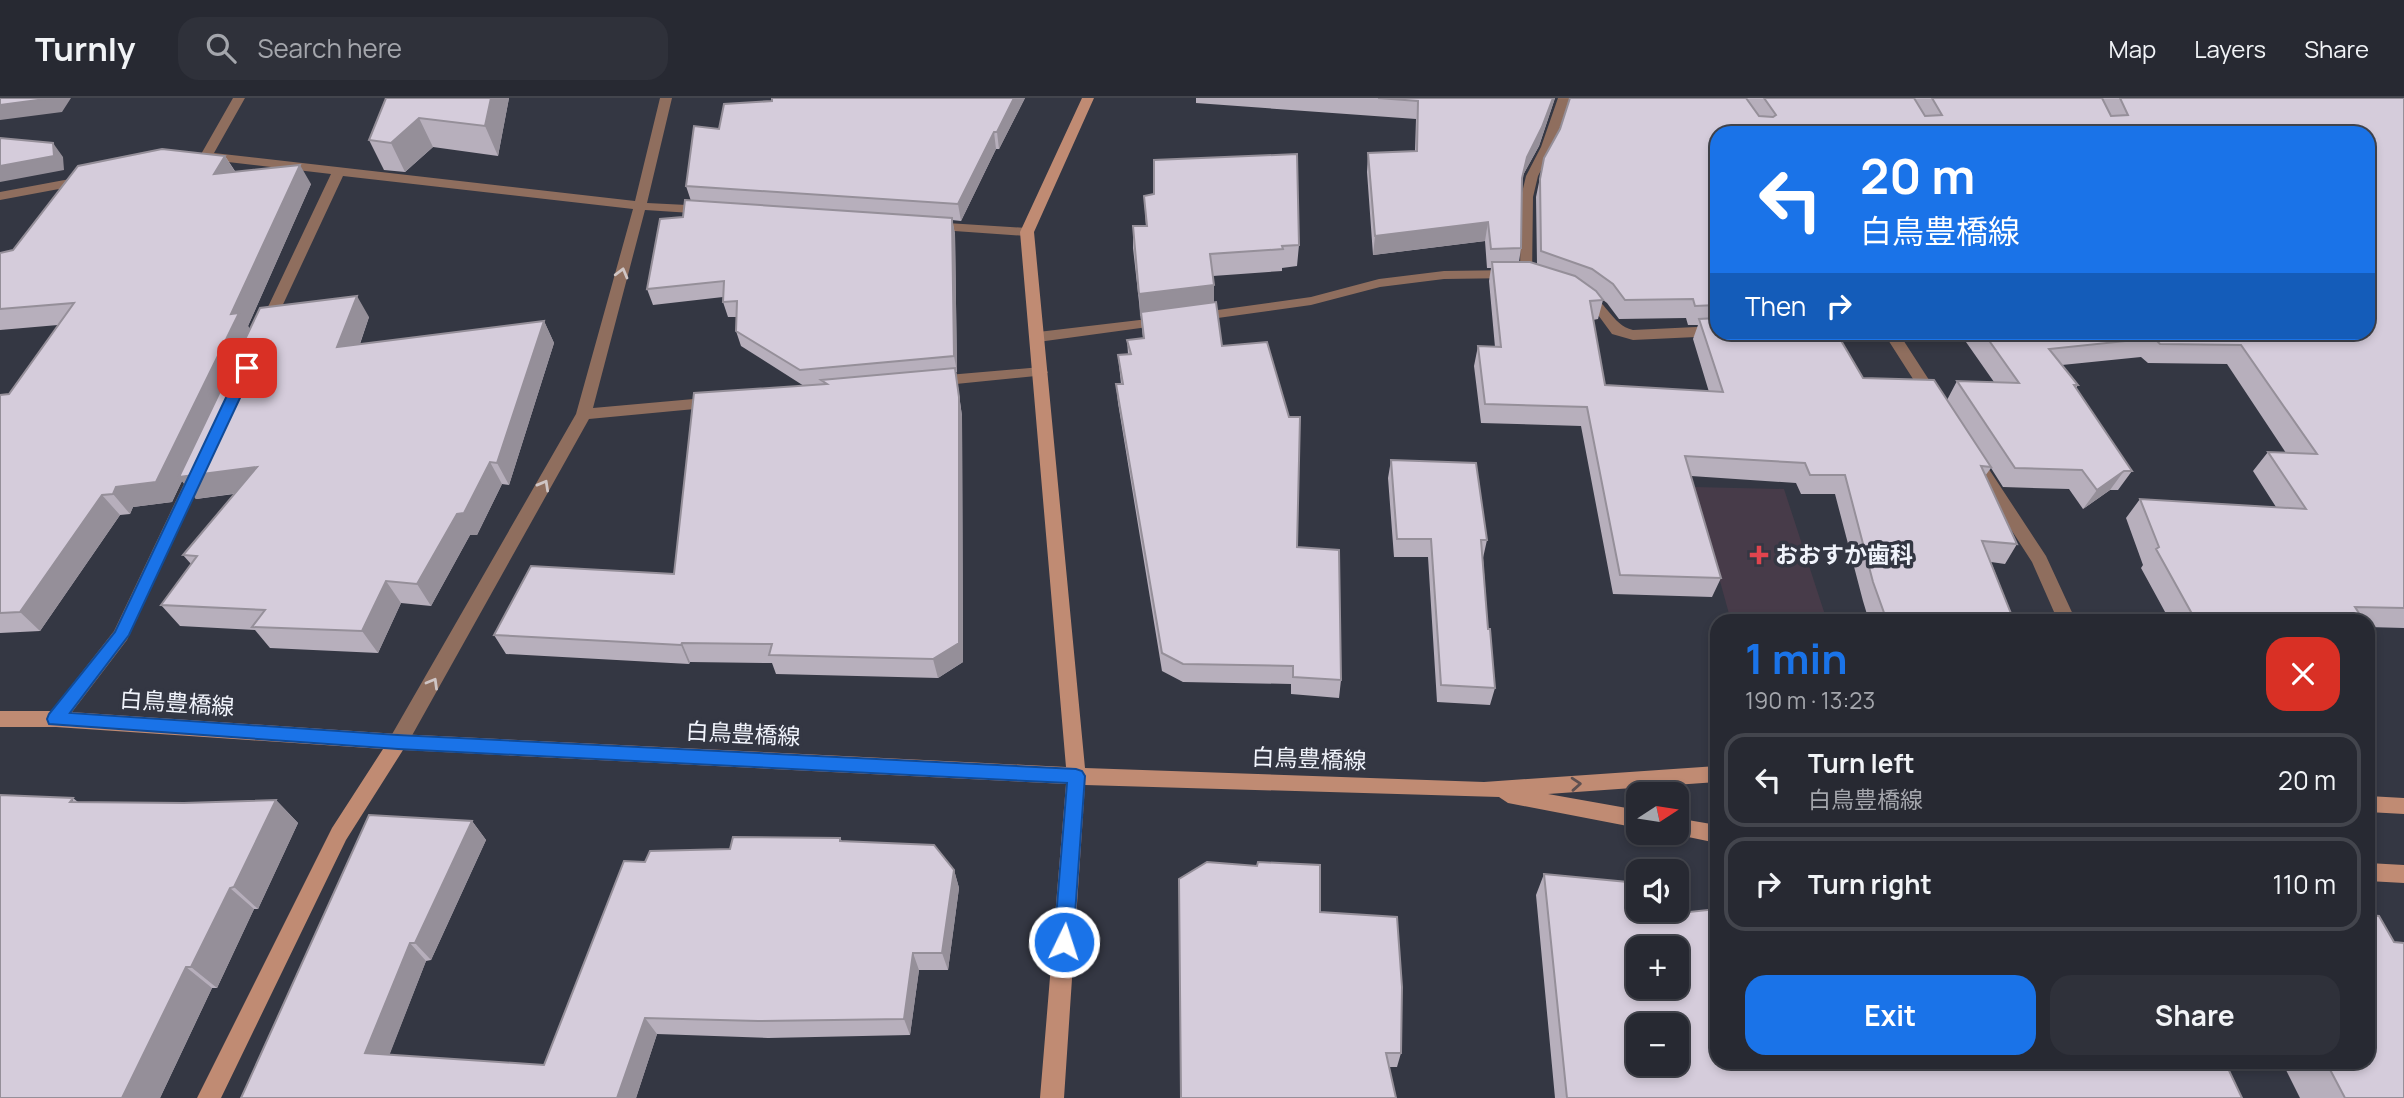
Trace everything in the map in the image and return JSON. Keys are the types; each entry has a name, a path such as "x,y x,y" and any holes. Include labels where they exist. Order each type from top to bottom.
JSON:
{"main road":[{"path":"1052,1098 1076,776 1027,232 1088,98"},
{"name":"白鳥豊橋線","path":"0,719 55,719 398,742 1076,776 1484,790 1710,774"},
{"path":"209,1098 339,834 398,742"},
{"name":"白鳥豊橋線","path":"1484,790 1626,817"},
{"path":"2375,804 2404,806"},
{"path":"1689,829 1710,833"},
{"path":"2375,872 2404,874"}],"street":[{"path":"239,98 199,158 640,206 723,211"},
{"path":"398,742 584,414 666,98"},
{"path":"1038,337 1311,302 1380,284 1431,277 1533,276 1527,197 1532,176 1547,147 1564,98"},
{"path":"256,348 338,173"},
{"path":"0,196 96,178"},
{"path":"916,225 1027,232"},
{"path":"1563,286 1576,290 1598,305 1617,331 1633,335 1710,331"},
{"path":"1895,340 1943,412"},
{"path":"916,383 1041,372"},
{"path":"584,414 736,400"},
{"path":"1965,446 2040,560 2064,614"},
{"path":"55,719 121,635 203,460"}],"shaded area":[{"name":"おおすか歯科","path":"1694,487 1784,489 1825,614 1729,614"}],"building":[{"path":"0,98 53,98 0,105"},
{"path":"386,98 491,98 485,126 419,118 391,143 369,140"},
{"path":"772,98 1014,98 958,204 686,186 694,126 719,129 724,104 772,101"},
{"path":"1378,98 1553,98 1527,157 1522,178 1521,248 1491,249 1488,222 1375,236 1368,153 1417,151 1418,101"},
{"path":"1570,98 1746,98 1759,116 1773,117 1776,115 1764,98 1914,98 1925,116 1942,115 1932,98 2102,98 2111,116 2128,115 2120,98 2404,98 2404,608 2355,607 2360,614 2192,614 2156,549 2159,547 2140,499 2306,509 2268,452 2317,454 2241,345 2160,344 2156,340 2375,340 2375,126 1710,126 1710,305 1695,306 1693,299 1625,300 1613,284 1592,269 1541,251 1540,179 1544,158 1560,129"},
{"path":"0,138 53,143 54,156 0,166"},
{"path":"162,149 225,156 214,174 300,165 231,314 239,313 156,482 116,487 113,494 102,495 20,612 0,613 0,395 9,394 74,303 0,309 0,253 13,250 78,166"},
{"path":"1297,154 1299,245 1282,246 1283,249 1210,254 1214,285 1139,294 1133,226 1147,226 1144,196 1154,194 1154,160"},
{"path":"685,200 952,218 954,356 800,370 736,331 737,301 723,302 724,281 647,289 660,219 683,217"},
{"path":"1492,262 1530,262 1575,276 1596,291 1603,300 1590,301 1605,385 1723,392 1699,319 1710,318 1710,340 1841,340 1863,378 1934,380 1991,467 1981,466 2017,544 1982,541 2011,614 1884,614 1873,582 1845,475 1810,475 1805,463 1685,456 1721,578 1620,575 1587,407 1485,404 1478,346 1501,347"},
{"path":"357,296 337,347 544,321 497,463 490,462 464,513 457,514 417,584 386,581 362,631 252,627 265,610 161,605 197,556 183,555 257,467 179,477 260,308"},
{"path":"1216,302 1222,346 1267,342 1289,417 1300,417 1297,547 1339,550 1341,680 1293,677 1293,666 1183,664 1162,653 1116,384 1123,384 1118,355 1131,354 1127,340 1144,338 1141,312"},
{"path":"1989,340 2135,340 2049,349 2078,385 2074,385 2132,471 2124,471 2097,490 2082,470 2015,468 1957,381 2019,383"},
{"path":"955,368 959,397 959,643 933,659 769,655 772,644 681,645 494,635 531,566 674,574 694,393 827,384 821,380"},
{"path":"1391,460 1476,463 1487,540 1481,540 1495,688 1441,685 1431,539 1397,539"},
{"path":"0,795 73,798 70,802 184,803 276,800 191,967 186,967 122,1098 0,1098"},
{"path":"369,815 472,821 415,943 410,943 365,1053 544,1065 624,861 645,862 650,851 730,849 733,837 840,838 840,841 934,845 954,870 942,953 913,953 904,1019 758,1021 645,1018 617,1098 241,1098"},
{"path":"1207,862 1257,866 1258,862 1320,865 1320,912 1397,917 1402,987 1401,1053 1386,1053 1396,1098 1181,1098 1179,879"},
{"path":"1544,874 1626,882 1626,922 1689,922 1689,912 1710,910 1710,1069 2228,1069 2242,1098 1567,1098"},
{"path":"2375,916 2379,916 2394,942 2404,943 2404,1098 2345,1098 2330,1069 2375,1069"}],"place":[{"name":"おおすか歯科","path":"1759,555"}],"route":[{"path":"247,368 121,635 55,719 398,742 1076,776 1064,942"}]}
